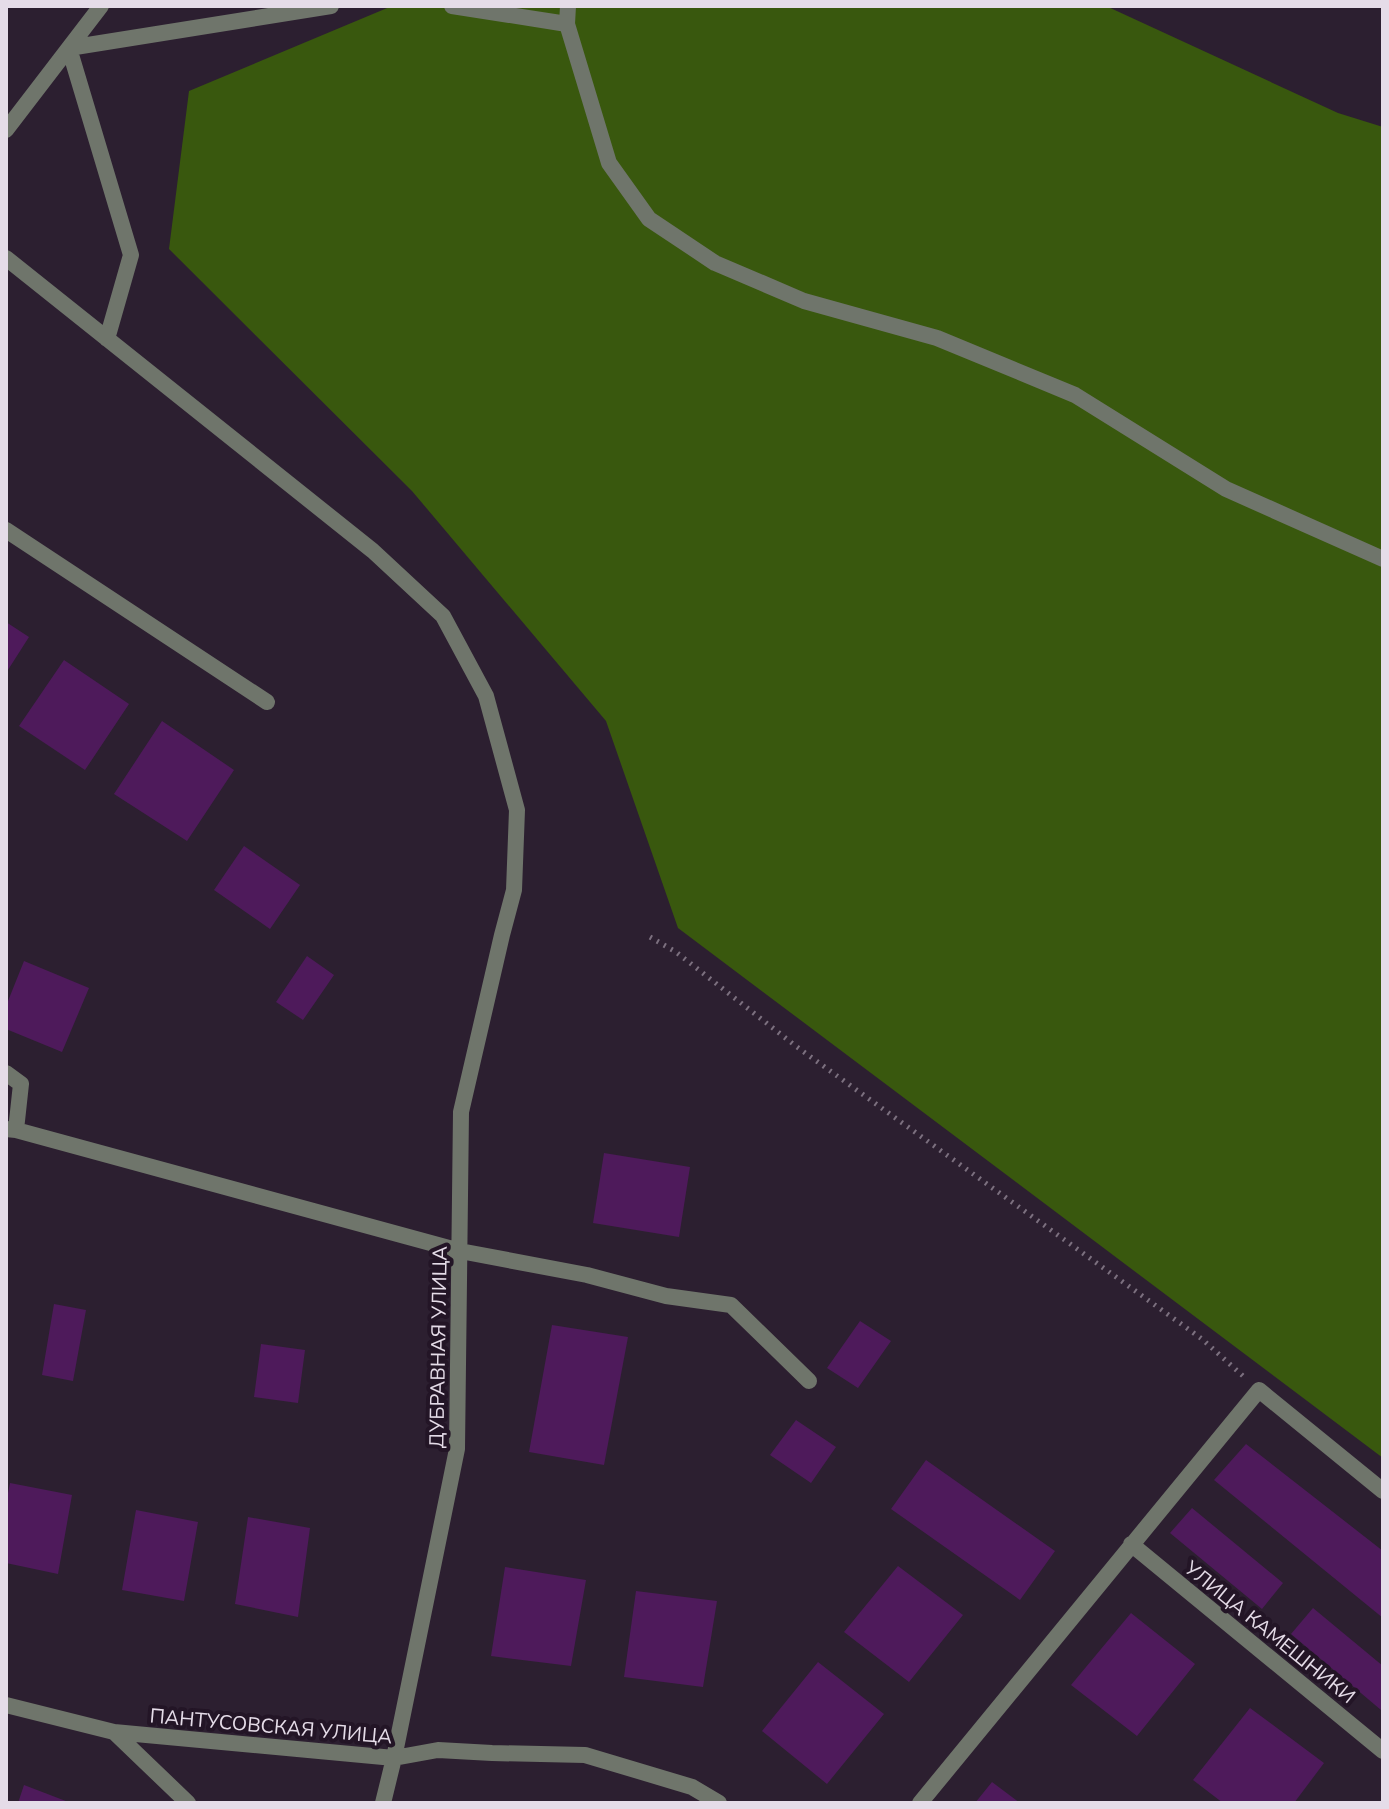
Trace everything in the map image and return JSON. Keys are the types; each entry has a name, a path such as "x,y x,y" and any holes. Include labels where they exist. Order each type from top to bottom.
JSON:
{"street":[{"path":"6,130 101,6"},
{"path":"69,48 331,6"},
{"path":"452,6 567,24"},
{"path":"568,6 567,24 609,163 649,219 715,263 804,301 937,338 1075,395 1226,489 1383,559"},
{"path":"69,48 131,255 107,339"},
{"name":"ДУБРАВНАЯ УЛИЦА","path":"6,258 373,551 443,616 486,696 517,810 514,890 461,1112 457,1449 383,1803"},
{"path":"6,530 267,702"},
{"path":"6,1073 21,1084 11,1130 460,1251 587,1275 666,1296 731,1305 809,1381"},
{"path":"920,1803 1259,1390 1383,1491"},
{"name":"УЛИЦА КАМЕШНИКИ","path":"1131,1544 1383,1751"},
{"name":"ПАНТУСОВСКАЯ УЛИЦА","path":"6,1705 114,1732 394,1758 438,1750 585,1755 692,1787 719,1803"},
{"path":"114,1732 188,1803"}],"path":[{"path":"650,937 676,952 797,1047 1202,1339 1259,1390"}],"green space":[{"path":"392,6 1106,6 1338,113 1383,127 1383,1458 678,928 606,721 412,491 169,249 189,91"}],"building":[{"path":"6,622 29,637 6,673"},
{"path":"64,660 129,704 85,770 19,726"},
{"path":"162,721 234,770 187,841 114,794"},
{"path":"244,846 300,885 270,929 214,890"},
{"path":"307,956 334,975 303,1020 276,1002"},
{"path":"24,961 89,988 62,1052 6,1029 6,1006"},
{"path":"604,1153 690,1167 679,1237 593,1223"},
{"path":"54,1304 86,1310 73,1381 42,1375"},
{"path":"860,1321 891,1341 858,1388 827,1368"},
{"path":"552,1325 628,1337 604,1465 529,1452"},
{"path":"261,1344 305,1350 298,1403 254,1397"},
{"path":"796,1420 836,1447 811,1483 770,1455"},
{"path":"1246,1444 1383,1551 1383,1618 1214,1480"},
{"path":"926,1460 1055,1551 1020,1600 891,1509"},
{"path":"10,1483 72,1495 58,1574 6,1563 6,1503"},
{"path":"1192,1508 1283,1583 1262,1609 1170,1533"},
{"path":"136,1510 198,1522 184,1601 122,1590"},
{"path":"248,1517 310,1528 298,1617 235,1604"},
{"path":"898,1566 963,1615 909,1682 844,1632"},
{"path":"505,1567 586,1580 571,1666 491,1656"},
{"path":"636,1591 717,1601 703,1687 624,1677"},
{"path":"1313,1608 1383,1666 1381,1710 1291,1634"},
{"path":"1131,1613 1195,1664 1137,1736 1071,1685"},
{"path":"818,1662 884,1714 827,1784 762,1731"},
{"path":"1250,1708 1324,1763 1294,1803 1223,1803 1193,1780"},
{"path":"992,1782 1020,1803 975,1803"},
{"path":"24,1785 71,1803 18,1803"}]}
